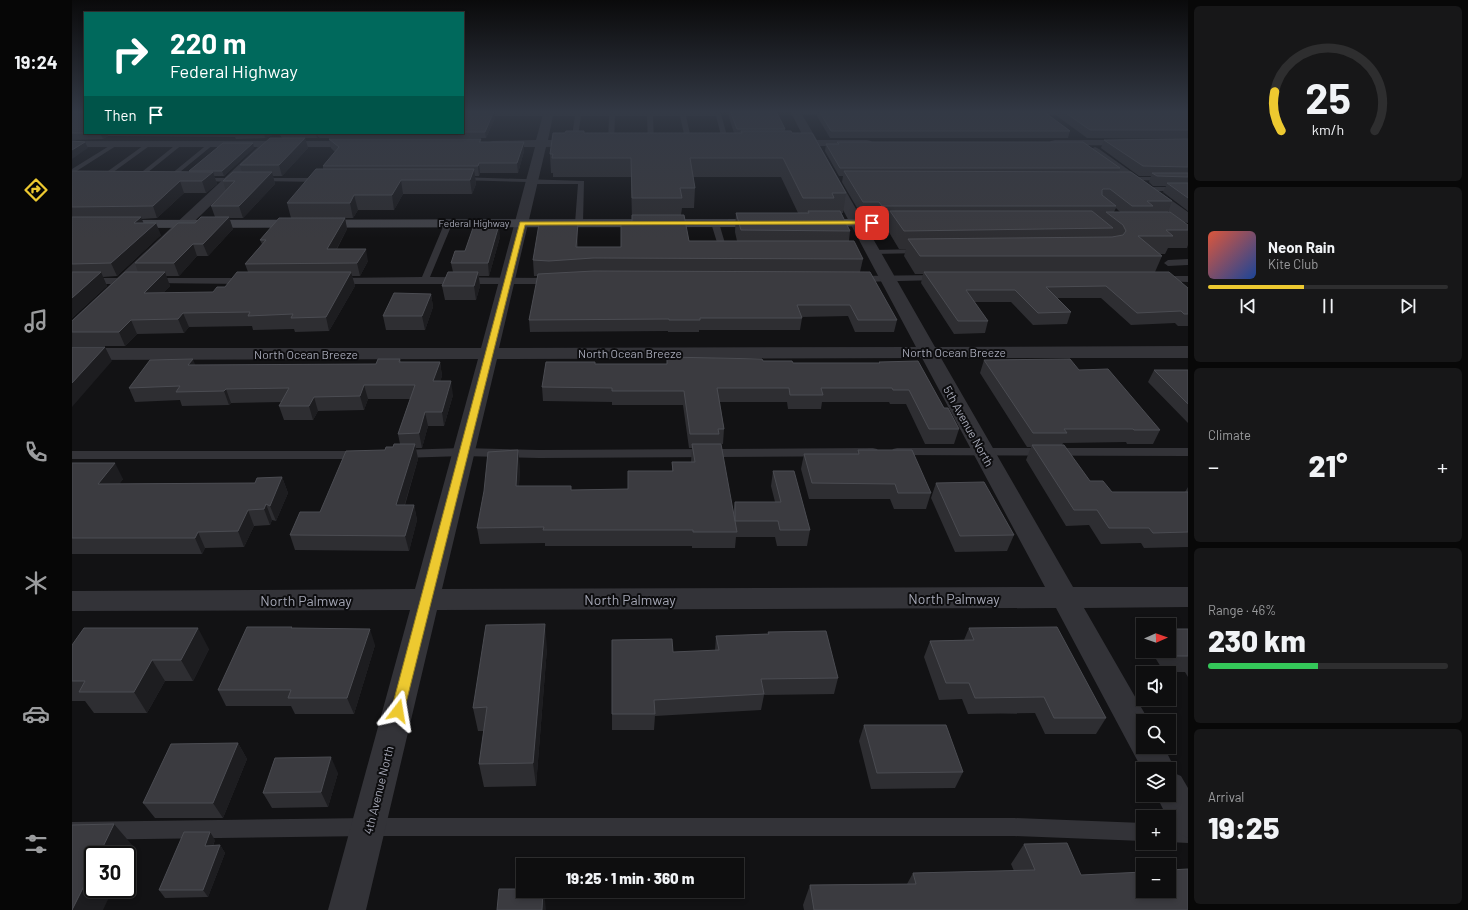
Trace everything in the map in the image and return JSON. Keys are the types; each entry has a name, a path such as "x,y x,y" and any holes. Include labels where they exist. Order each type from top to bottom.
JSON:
{"main road":[{"name":"Federal Highway","path":"72,224 778,223"},
{"path":"802,223 928,223"},
{"path":"1172,223 1188,223"}],"street":[{"path":"72,330 183,224 242,180 262,153"},
{"name":"4th Avenue North","path":"347,910 539,153"},
{"name":"5th Avenue North","path":"820,153 836,179 869,252 887,278 1136,727"},
{"path":"1098,153 1188,219"},
{"name":"North Ocean Breeze","path":"72,354 1188,352"},
{"name":"North Palmway","path":"72,601 1188,598"},
{"path":"1176,800 1188,822"}],"lane":[{"path":"72,172 101,153"},
{"path":"113,180 95,180 135,153"},
{"path":"148,180 131,180 167,153"},
{"path":"199,153 164,180 333,180"},
{"path":"448,179 582,182 579,223"},
{"path":"1117,179 1188,179"},
{"path":"1147,189 1188,189"},
{"path":"715,223 724,252 739,252"},
{"path":"425,280 448,224"},
{"path":"869,252 932,251"},
{"path":"1168,263 1188,262"},
{"path":"850,279 950,278"},
{"path":"1151,279 1188,279"},
{"path":"329,280 564,280"},
{"path":"72,281 257,281"},
{"path":"386,454 463,452 539,454 1188,452"},
{"path":"72,455 371,454"},
{"path":"72,831 368,827 1014,827 1136,832"},
{"path":"1176,833 1188,834"}],"building":[{"path":"210,153 241,153 222,171 189,171"},
{"path":"253,153 290,153 279,165 240,165"},
{"path":"334,153 520,153 517,163 479,163 478,166 323,166"},
{"path":"824,153 846,193 832,193 834,198 803,198 783,158 690,158 695,188 680,188 682,198 632,198 631,158 552,158 553,154 550,154"},
{"path":"832,153 1099,153 1120,168 840,168"},
{"path":"1124,153 1188,153 1188,167 1143,166"},
{"path":"316,169 474,169 470,180 401,180 392,195 354,195 350,203 287,203"},
{"path":"72,171 213,172 202,181 180,181 153,206 72,207"},
{"path":"844,171 1131,172 1172,201 1147,201 1153,206 1132,206 1110,189 1103,189 1102,195 1116,206 882,206 879,202 863,202"},
{"path":"233,172 272,172 239,206 211,206 235,181 223,181"},
{"path":"1152,173 1188,173 1188,177 1157,176"},
{"path":"1167,183 1188,183 1188,198"},
{"path":"808,211 840,211 850,231 741,230 736,213 809,213"},
{"path":"890,211 1092,211 1113,228 904,231"},
{"path":"1106,212 1170,212 1188,225 1188,230 1166,230 1173,236 1138,236 1162,256 920,256 908,239 1112,237 1123,235 1126,231 1123,225"},
{"path":"632,215 684,215 689,241 854,241 863,259 593,258 549,261 533,260 539,224 578,223 576,247 621,247 621,222 632,222"},
{"path":"72,217 141,217 134,223 156,223 111,263 72,264"},
{"path":"201,217 229,217 203,244 193,244 174,263 135,263 178,223 195,223"},
{"path":"279,218 345,218 327,249 366,249 357,263 245,264 266,240 260,240"},
{"path":"474,225 499,225 488,263 451,263 455,251 465,251"},
{"path":"594,271 870,272 897,320 858,320 850,305 797,305 802,318 700,318 700,320 529,320 538,274"},
{"path":"72,272 101,272 72,298"},
{"path":"125,272 165,272 144,293 213,292 217,287 225,287 237,272 351,272 326,317 291,318 293,314 248,316 250,312 183,313 178,319 131,320 119,332 72,332 72,321"},
{"path":"448,272 478,272 474,286 442,286"},
{"path":"924,272 1169,272 1188,288 1188,314 1184,314 1181,311 1137,313 1106,286 1046,287 1071,312 1038,313 1015,290 966,290 988,321 958,321"},
{"path":"394,293 431,294 422,316 383,316"},
{"path":"72,347 105,347 72,383"},
{"path":"667,357 762,359 763,361 792,361 793,363 880,363 879,362 918,361 944,408 948,408 959,429 929,429 909,390 893,390 892,388 821,388 823,395 790,395 789,388 717,388 724,429 718,429 719,434 690,434 684,391 612,391 612,388 542,387 546,362 667,364"},
{"path":"193,359 188,365 376,364 378,359 400,359 399,362 440,362 433,381 451,381 442,412 425,412 419,433 398,434 415,385 364,385 360,396 314,397 309,406 279,406 289,388 226,389 224,391 176,392 180,386 129,388 150,360"},
{"path":"1070,359 1079,370 1108,369 1160,430 1064,429 1067,433 1033,433 984,360"},
{"path":"1154,370 1188,370 1188,404"},
{"path":"394,444 415,444 396,505 414,505 405,536 290,535 300,512 320,512 346,451 385,450 386,447 393,447"},
{"path":"692,444 721,444 737,532 693,532 693,530 543,530 544,527 477,528 484,491 488,452 518,450 516,486 571,486 571,490 628,489 628,471 673,471 672,462 695,462"},
{"path":"1032,445 1064,445 1090,481 1103,481 1112,492 1188,492 1188,532 1153,533 1149,528 1109,528 1097,510 1074,510"},
{"path":"858,450 912,450 931,493 898,493 895,484 812,483 804,454 859,454"},
{"path":"72,463 115,463 98,484 255,483 257,478 282,477 270,506 266,504 264,509 248,510 238,531 198,532 195,538 72,538"},
{"path":"773,471 794,471 810,530 780,530 778,521 735,521 735,502 781,502"},
{"path":"984,482 1014,535 960,536 936,483"},
{"path":"545,624 533,763 479,764 487,707 473,708 486,625"},
{"path":"247,627 370,629 347,698 288,698 291,690 218,690"},
{"path":"1057,627 1106,718 1054,718 1044,697 975,698 969,683 946,683 930,641 974,640 969,628"},
{"path":"84,628 198,628 181,660 152,660 134,692 79,692 85,681 72,681 72,645"},
{"path":"1176,629 1188,629 1188,656 1176,656"},
{"path":"826,631 838,678 761,679 764,694 654,700 655,714 612,714 612,640 672,639 673,652 719,650 716,636 769,634 768,632"},
{"path":"864,725 946,725 963,772 877,773"},
{"path":"238,743 213,803 143,803 171,744"},
{"path":"331,757 321,792 263,793 275,758"},
{"path":"114,824 103,846 84,846 84,886 72,910 72,825"},
{"path":"184,832 210,832 205,846 220,845 203,890 159,890"},
{"path":"1067,843 1081,875 1136,872 1136,898 1176,898 1176,870 1188,869 1188,910 814,910 810,885 916,884 913,873 1035,870 1024,844"},
{"path":"499,889 516,889 516,898 543,898 542,910 497,910"}],"route":[{"path":"398,711 522,223 872,223"}]}
